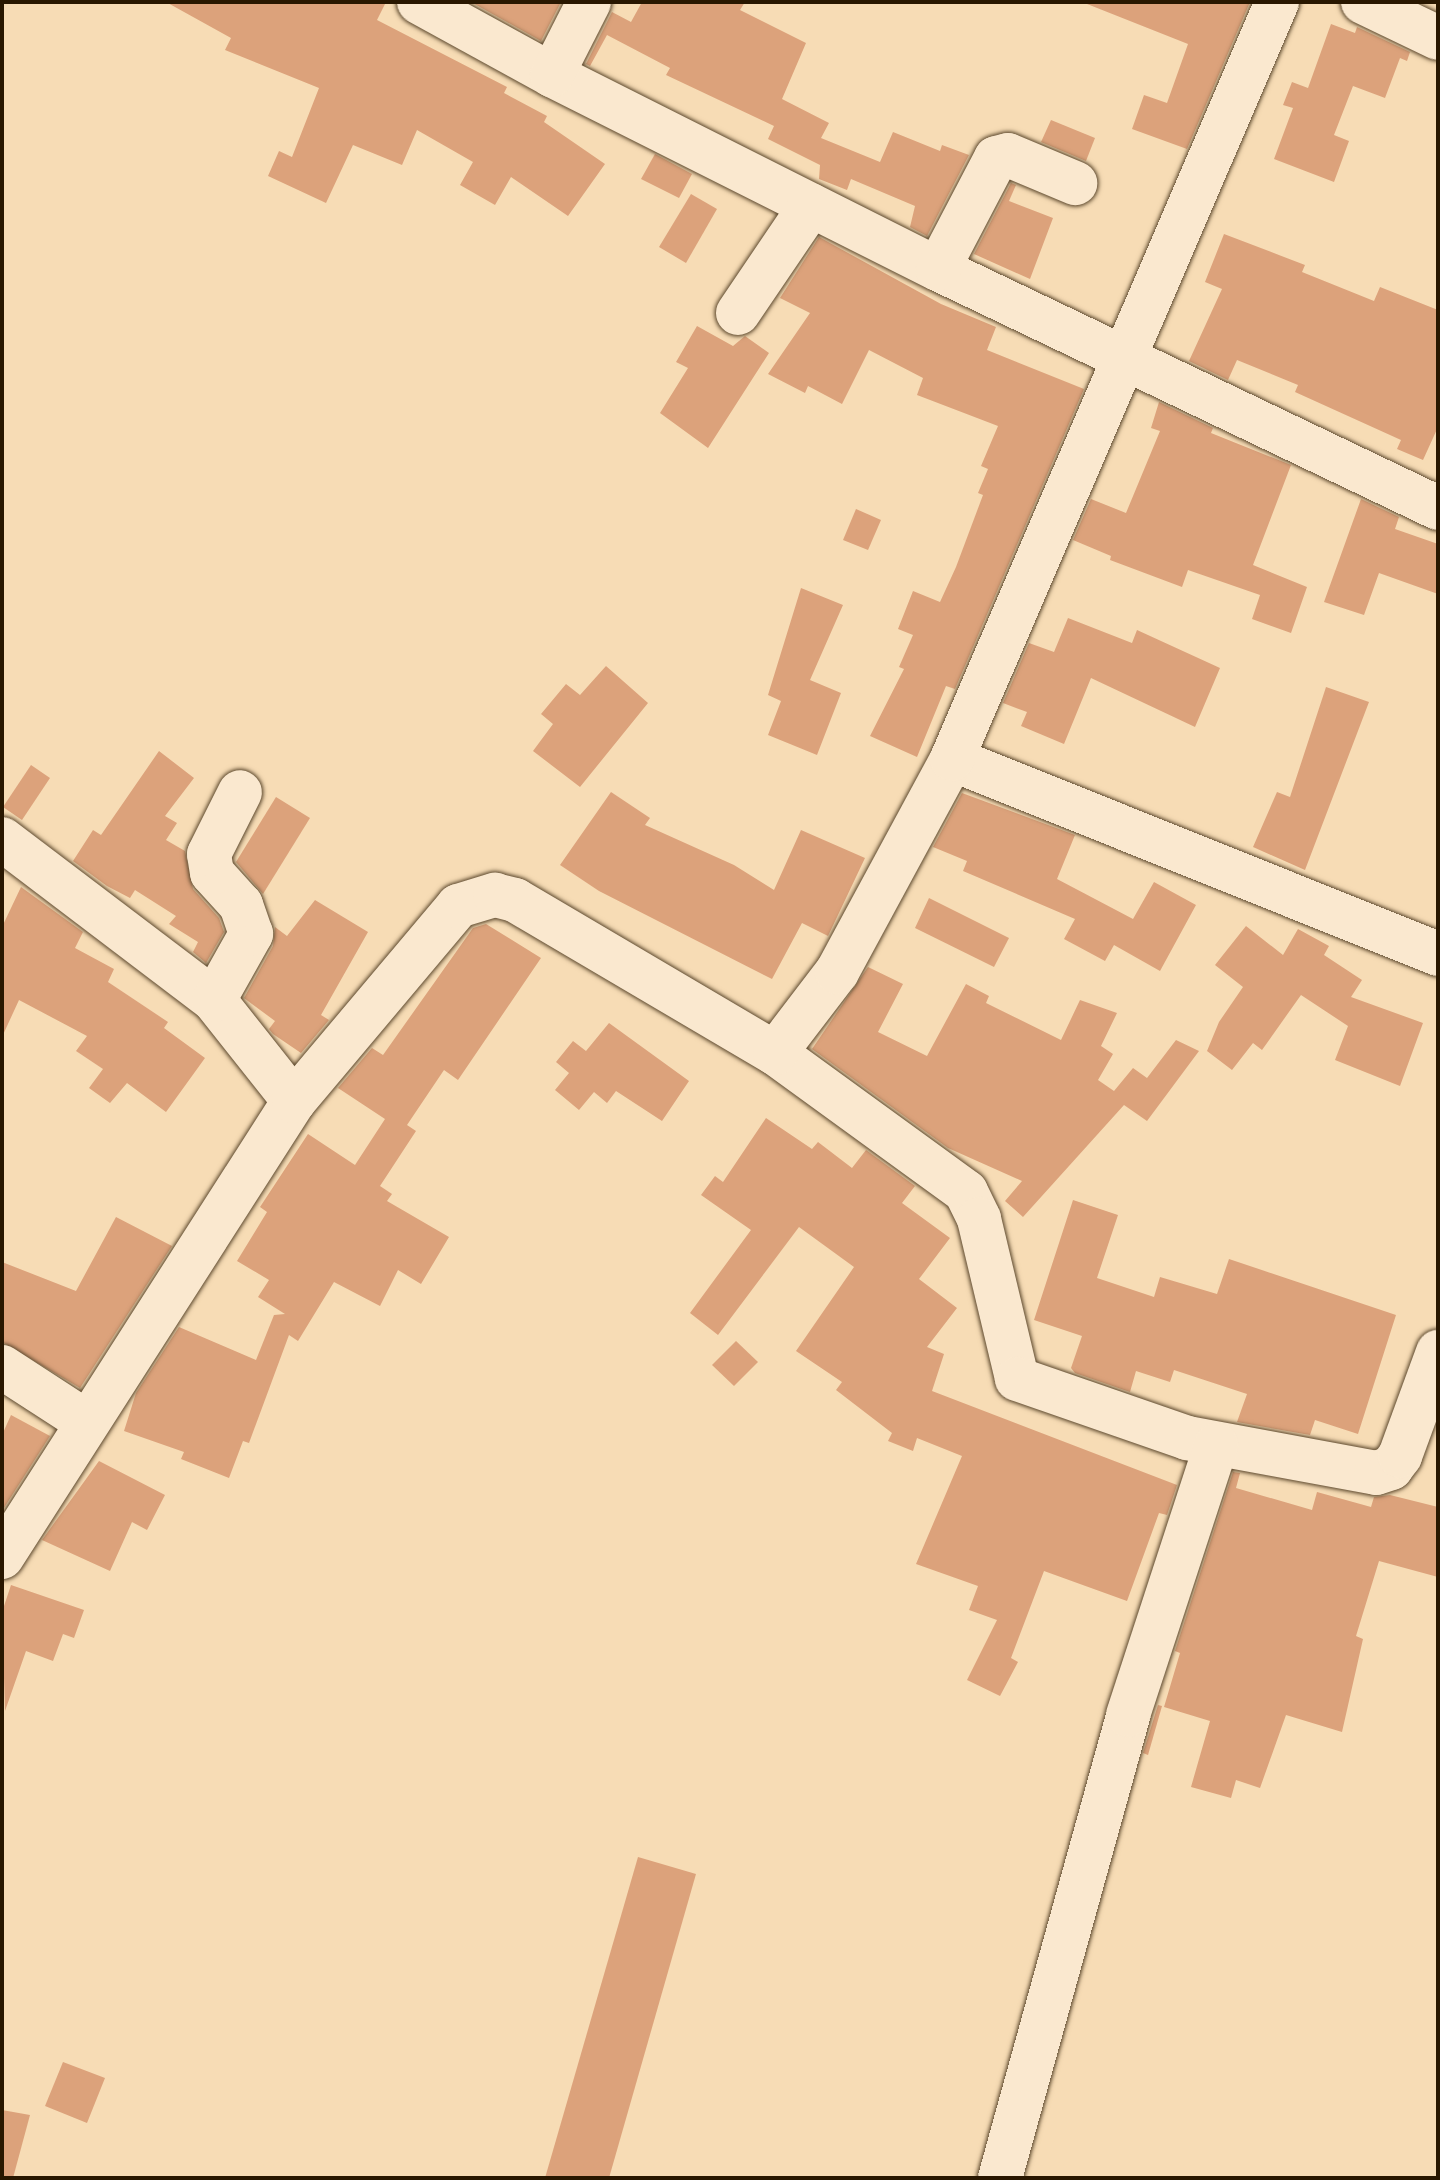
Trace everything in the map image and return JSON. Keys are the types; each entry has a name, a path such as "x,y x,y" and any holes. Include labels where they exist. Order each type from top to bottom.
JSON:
{"street":[{"path":"419,2 552,75 938,269 1438,508"},
{"path":"552,75 589,2"},
{"path":"775,1053 837,972 952,759 1277,2"},
{"path":"1363,2 1438,38"},
{"path":"938,269 1000,155 1075,183"},
{"path":"738,313 811,205"},
{"path":"952,759 1438,954"},
{"path":"214,1000 251,934 241,905 212,873 209,854 240,792"},
{"path":"2,839 214,1000 294,1101"},
{"path":"2,1557 85,1421 294,1101 441,922 458,906 495,895 538,911 775,1053 966,1192 979,1219 1017,1379 1216,1445 1362,1472 1385,1471 1400,1456 1438,1352"},
{"path":"2,1367 85,1421"},
{"path":"1000,2178 1128,1715 1216,1445"}],"building":[{"path":"166,2 386,2 377,20 507,87 504,93 547,116 544,122 605,164 568,216 511,177 495,205 460,185 473,162 417,130 402,165 353,145 326,203 268,176 279,151 292,157 319,88 225,50 231,38"},
{"path":"471,2 561,2 541,41"},
{"path":"642,2 745,2 740,10 806,43 782,99 829,123 821,138 880,162 893,132 940,151 942,145 969,155 927,236 910,227 915,206 851,179 847,190 819,179 820,165 768,139 774,126 666,75 670,68 607,35 590,66 586,64 612,12 631,22"},
{"path":"1082,2 1250,2 1187,149 1132,129 1144,95 1167,103 1188,44"},
{"path":"1331,24 1355,33 1357,27 1410,52 1407,61 1400,58 1385,98 1353,86 1334,135 1349,141 1334,182 1274,159 1293,108 1283,105 1292,82 1308,88"},
{"path":"1051,120 1095,138 1086,161 1041,142"},
{"path":"655,154 692,174 679,198 641,179"},
{"path":"1011,183 1016,185 1009,201 1053,218 1030,279 974,254"},
{"path":"691,194 717,209 686,263 659,247"},
{"path":"1224,234 1305,265 1302,272 1374,301 1380,287 1438,310 1438,427 1423,460 1397,449 1401,440 1295,392 1298,385 1237,360 1228,380 1189,361 1222,289 1205,282"},
{"path":"819,237 941,304 996,327 987,350 1084,389 955,689 946,686 917,757 870,736 904,669 899,667 913,635 898,629 913,591 940,602 983,495 978,493 988,469 981,466 998,426 917,395 923,378 869,350 842,404 808,386 805,393 768,374 810,313 780,298"},
{"path":"697,326 733,346 745,336 769,353 708,448 660,413 688,368 676,362"},
{"path":"1159,402 1213,428 1211,433 1291,465 1253,565 1307,587 1291,633 1252,619 1260,595 1188,570 1182,587 1110,560 1111,556 1073,540 1091,499 1126,513 1160,431 1151,428"},
{"path":"1361,499 1399,517 1395,529 1438,544 1438,594 1379,573 1364,615 1324,602"},
{"path":"856,509 881,520 868,550 843,540"},
{"path":"801,588 843,605 810,680 841,693 817,755 768,735 781,701 768,695"},
{"path":"1068,618 1132,643 1137,630 1220,668 1195,727 1091,678 1064,744 1021,726 1027,712 1003,703 1029,643 1054,652"},
{"path":"606,666 648,703 580,787 533,751 553,724 541,714 566,684 580,695"},
{"path":"1326,687 1369,702 1305,870 1253,847 1277,792 1290,797"},
{"path":"159,751 194,778 165,816 177,823 166,840 185,851 193,889 219,918 224,932 206,963 193,952 198,942 169,924 176,916 135,890 130,898 107,886 73,861 93,830 101,835"},
{"path":"31,765 50,778 22,820 3,807"},
{"path":"611,792 650,818 645,825 734,865 774,890 801,830 865,858 828,936 802,923 772,979 599,891 560,865"},
{"path":"962,793 1075,835 1057,879 1133,919 1154,882 1196,905 1160,971 1114,945 1105,961 1064,939 1075,919 963,871 967,861 933,847"},
{"path":"276,797 310,818 263,894 236,862"},
{"path":"21,887 83,932 75,948 114,969 108,982 168,1022 164,1028 205,1058 166,1112 127,1083 110,1103 89,1088 103,1069 76,1051 87,1036 19,1000 2,1037 2,927"},
{"path":"929,898 1009,938 994,967 915,928"},
{"path":"315,900 368,932 321,1015 329,1020 301,1053 273,1034 269,1029 275,1021 244,998 273,946 275,927 287,936"},
{"path":"486,924 541,958 458,1080 444,1070 407,1125 416,1131 380,1186 392,1194 387,1201 449,1237 421,1284 398,1270 380,1306 334,1282 298,1341 289,1335 249,1443 243,1441 229,1478 181,1459 184,1452 124,1431 136,1393 179,1327 256,1360 274,1315 285,1314 258,1297 269,1280 237,1261 267,1212 260,1207 308,1134 355,1165 385,1119 338,1088 372,1048 383,1055 473,928"},
{"path":"1246,926 1283,955 1298,929 1329,946 1324,955 1362,980 1351,997 1423,1023 1400,1086 1335,1060 1348,1026 1301,995 1262,1050 1253,1043 1232,1070 1207,1051 1219,1022 1243,987 1215,965"},
{"path":"868,967 903,984 878,1032 927,1056 966,984 989,996 986,1003 1061,1040 1080,1000 1117,1013 1101,1046 1113,1054 1098,1080 1114,1091 1133,1068 1147,1078 1176,1040 1199,1051 1147,1121 1124,1105 1023,1217 1005,1201 1022,1181 948,1148 812,1049"},
{"path":"609,1023 689,1081 662,1121 616,1091 607,1103 594,1092 579,1110 555,1090 569,1073 556,1062 573,1041 586,1051"},
{"path":"766,1118 812,1149 818,1142 852,1168 866,1150 915,1186 902,1203 950,1238 919,1279 957,1308 927,1347 944,1354 932,1391 1177,1485 1167,1515 1159,1513 1127,1601 1044,1571 1011,1658 1018,1662 1000,1696 967,1680 997,1620 969,1610 978,1586 916,1564 962,1456 917,1438 913,1451 888,1441 892,1433 836,1390 842,1382 796,1351 854,1267 799,1227 718,1335 690,1313 751,1230 701,1195 715,1176 723,1182"},
{"path":"1073,1200 1118,1215 1097,1278 1154,1297 1160,1277 1217,1294 1229,1259 1396,1315 1358,1434 1315,1420 1310,1435 1237,1422 1247,1394 1174,1370 1170,1382 1136,1371 1130,1392 1075,1373 1071,1368 1082,1336 1034,1320"},
{"path":"116,1217 172,1246 80,1388 2,1342 2,1262 76,1291"},
{"path":"736,1341 758,1362 734,1386 712,1365"},
{"path":"11,1415 50,1436 2,1511 2,1435"},
{"path":"99,1461 165,1495 147,1530 132,1522 110,1571 42,1540"},
{"path":"1233,1472 1240,1473 1236,1488 1312,1510 1317,1492 1371,1507 1374,1497 1390,1495 1438,1507 1438,1577 1379,1561 1356,1636 1363,1639 1342,1732 1286,1715 1260,1788 1236,1780 1231,1798 1191,1787 1210,1721 1164,1707 1180,1653 1175,1651"},
{"path":"11,1585 84,1610 74,1638 63,1634 53,1661 26,1651 5,1711 2,1612"},
{"path":"1158,1705 1162,1706 1148,1755 1143,1753"},
{"path":"638,1857 696,1874 609,2178 545,2178"},
{"path":"63,2062 105,2078 87,2123 45,2106"},
{"path":"2,2110 30,2115 13,2178 2,2178"}]}
